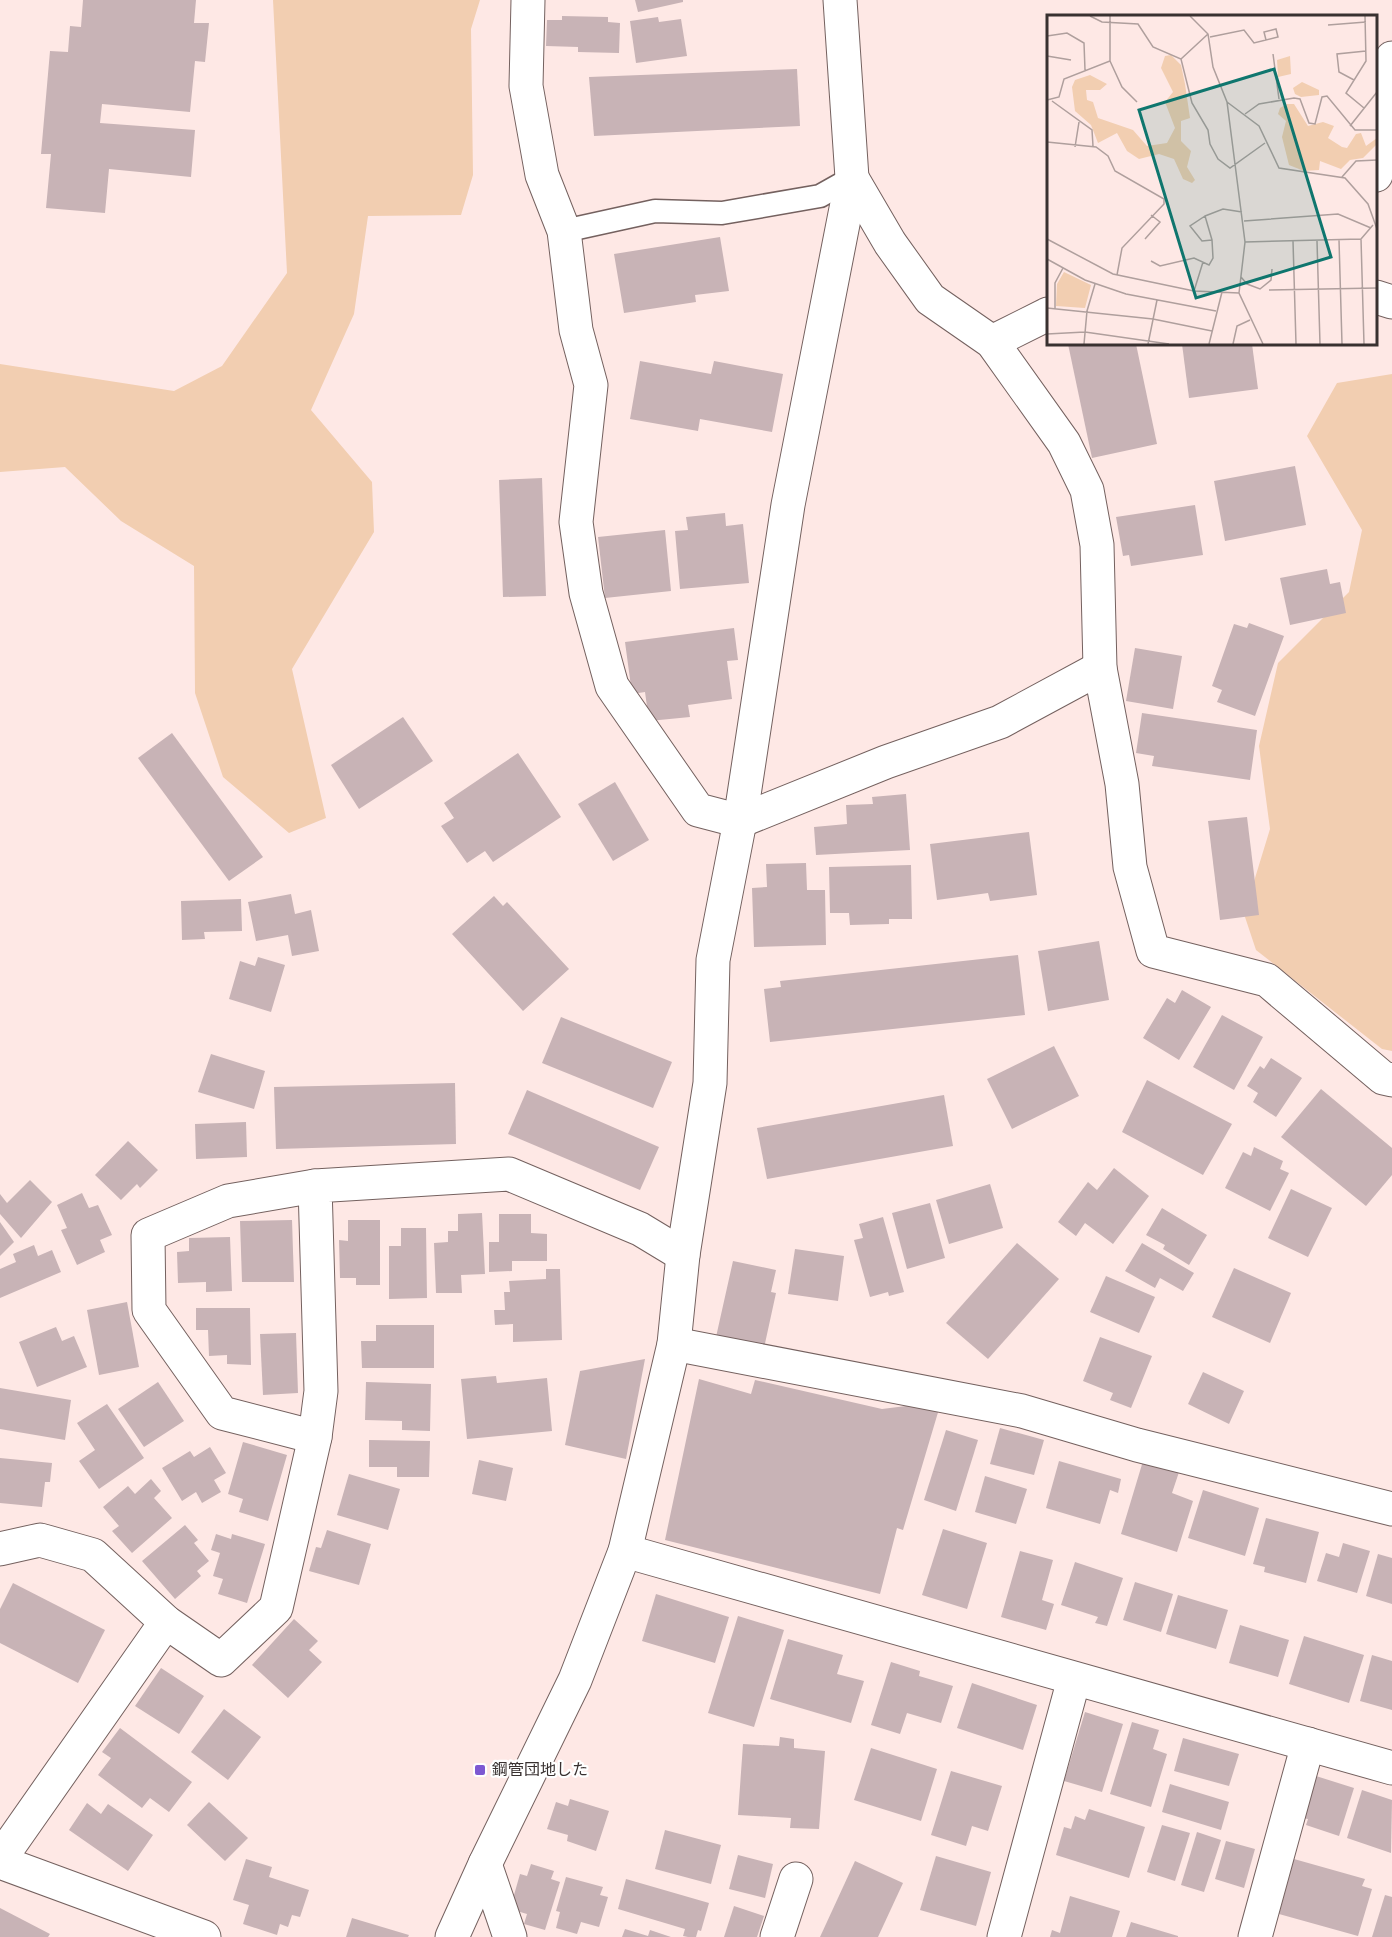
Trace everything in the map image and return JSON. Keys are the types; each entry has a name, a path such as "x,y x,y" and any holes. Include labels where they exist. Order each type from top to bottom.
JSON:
{"street":[{"path":"528,0 526,86 542,175 564,231 576,330 591,385 576,522 586,593 612,686 698,810 740,821 886,762 1000,722 1100,668"},
{"path":"452,1937 575,1680 626,1551 674,1344 683,1255 710,1083 713,960 740,821 788,506 852,178 840,0"},
{"path":"1377,168 1392,58"},
{"path":"852,178 890,243 930,299 992,342 1064,443 1087,490 1097,545 1100,668 1122,784 1130,867 1153,951 1267,980 1383,1078 1392,1080"},
{"path":"1377,297 1392,302"},
{"path":"992,342 1047,314"},
{"path":"315,1437 222,1413 149,1310 148,1235 228,1201 315,1186 509,1174 640,1229 683,1255"},
{"path":"0,1549 40,1540 93,1555 166,1622 221,1660 276,1608 315,1437 321,1390 315,1186"},
{"path":"674,1344 1022,1411 1137,1445 1392,1509"},
{"path":"626,1551 1392,1768"},
{"path":"166,1622 0,1861 204,1937"},
{"path":"1004,1937 1074,1679"},
{"path":"1255,1937 1308,1744"},
{"path":"485,1864 510,1937"},
{"path":"777,1937 796,1879"}],"lane":[{"path":"564,231 655,210 722,213 820,196 852,178"}],"shaded area":[{"path":"273,0 480,0 471,29 473,175 461,215 368,216 354,314 311,410 372,482 374,532 292,669 326,818 289,833 223,777 195,693 194,566 121,521 65,467 0,472 0,364 174,391 222,366 287,273"},
{"path":"1392,374 1392,1051 1382,1049 1256,950 1244,914 1270,829 1259,746 1278,663 1349,592 1362,530 1307,436 1337,383"}],"building":[{"path":"83,0 196,0 194,23 209,23 205,62 195,61 190,112 102,104 100,123 195,130 191,177 109,169 105,213 46,208 51,154 41,154 50,51 68,52 70,26 81,27"},
{"path":"635,0 683,0 683,2 638,12"},
{"path":"562,16 608,17 608,22 620,23 619,53 578,52 578,47 546,46 547,20 562,20"},
{"path":"658,17 659,22 681,19 687,56 636,63 630,21"},
{"path":"797,69 800,126 594,136 589,77"},
{"path":"720,237 729,291 695,295 696,302 624,313 614,254"},
{"path":"1068,345 1136,345 1157,444 1092,458"},
{"path":"1182,345 1252,345 1258,389 1189,398"},
{"path":"640,361 711,374 714,361 783,374 772,432 700,419 698,431 630,419"},
{"path":"1295,466 1306,525 1225,541 1214,481"},
{"path":"542,478 546,596 503,597 499,480"},
{"path":"1195,505 1203,555 1131,566 1129,555 1123,556 1116,517"},
{"path":"725,513 726,526 743,524 749,583 680,589 675,531 688,530 686,517"},
{"path":"665,530 671,591 605,598 598,537"},
{"path":"1327,569 1330,584 1340,582 1346,613 1290,625 1280,578"},
{"path":"1249,623 1284,636 1255,716 1217,702 1222,690 1212,686 1234,624 1247,628"},
{"path":"734,628 738,660 727,661 732,699 688,705 690,717 649,721 645,692 632,694 625,642"},
{"path":"1135,648 1182,656 1173,709 1126,701"},
{"path":"1142,713 1257,730 1250,780 1152,766 1154,756 1136,753"},
{"path":"403,717 433,761 359,809 331,765"},
{"path":"172,733 263,857 229,881 138,758"},
{"path":"518,753 561,817 493,862 485,851 467,863 441,826 454,818 444,803"},
{"path":"615,782 649,840 613,861 578,804"},
{"path":"906,794 910,850 816,855 814,827 847,824 846,805 873,804 872,797"},
{"path":"1247,817 1259,915 1220,920 1208,821"},
{"path":"1029,832 1037,895 990,901 988,893 937,900 930,844"},
{"path":"806,863 807,890 825,890 826,945 754,947 752,888 767,887 766,864"},
{"path":"911,865 912,919 889,919 889,924 850,925 849,913 830,913 829,867"},
{"path":"291,894 295,914 311,910 319,951 292,956 288,935 256,941 248,902"},
{"path":"494,896 503,906 507,902 569,969 523,1011 452,934"},
{"path":"241,899 242,931 204,932 205,939 182,940 181,901"},
{"path":"1099,941 1109,1000 1048,1011 1038,951"},
{"path":"1018,955 1025,1015 770,1042 764,989 781,987 780,981"},
{"path":"258,957 285,965 271,1012 229,999 240,961 255,966"},
{"path":"1182,990 1211,1007 1179,1060 1143,1038 1167,998 1175,1003"},
{"path":"1222,1015 1263,1037 1234,1090 1193,1067"},
{"path":"561,1017 672,1062 653,1108 542,1063"},
{"path":"1054,1046 1079,1096 1012,1129 987,1079"},
{"path":"211,1054 265,1071 254,1109 198,1092"},
{"path":"1271,1058 1302,1078 1276,1117 1253,1102 1258,1093 1247,1086 1260,1066 1264,1069"},
{"path":"1147,1080 1232,1124 1203,1175 1122,1132"},
{"path":"455,1083 456,1144 276,1149 274,1087"},
{"path":"1321,1089 1392,1148 1392,1175 1366,1206 1281,1137"},
{"path":"527,1090 659,1147 640,1190 508,1134"},
{"path":"944,1095 953,1146 767,1179 757,1128"},
{"path":"246,1122 247,1157 196,1159 195,1124"},
{"path":"128,1141 158,1170 140,1188 137,1184 121,1200 95,1175"},
{"path":"1254,1147 1283,1161 1280,1169 1289,1173 1270,1211 1225,1188 1243,1152 1251,1156"},
{"path":"1114,1168 1149,1196 1113,1244 1085,1223 1076,1236 1058,1222 1088,1182 1097,1190"},
{"path":"30,1180 52,1202 21,1238 0,1214 0,1194 7,1203"},
{"path":"990,1184 1003,1228 949,1244 936,1200"},
{"path":"1291,1189 1332,1208 1308,1257 1268,1238"},
{"path":"82,1193 89,1208 98,1205 112,1235 100,1240 105,1252 77,1265 61,1230 67,1228 57,1205"},
{"path":"930,1203 945,1258 907,1269 892,1213"},
{"path":"1162,1208 1207,1235 1189,1265 1163,1249 1165,1245 1146,1235"},
{"path":"482,1213 485,1274 461,1275 462,1293 436,1293 434,1243 448,1242 448,1231 458,1231 458,1214"},
{"path":"499,1214 531,1214 531,1233 547,1234 547,1261 512,1261 512,1271 489,1272 489,1242 499,1242"},
{"path":"883,1217 904,1292 889,1296 888,1292 870,1297 854,1240 863,1238 859,1224"},
{"path":"292,1220 294,1282 242,1282 240,1221"},
{"path":"348,1220 380,1220 380,1285 356,1285 356,1278 340,1278 339,1240 348,1241"},
{"path":"0,1222 14,1242 0,1256"},
{"path":"401,1228 426,1228 427,1298 389,1299 389,1246 401,1246"},
{"path":"230,1237 232,1291 206,1292 206,1282 178,1283 177,1252 189,1251 189,1238"},
{"path":"1017,1243 1059,1279 988,1359 946,1323"},
{"path":"1142,1243 1194,1273 1183,1291 1160,1278 1155,1288 1125,1271"},
{"path":"34,1245 38,1256 52,1250 61,1272 0,1298 0,1269 16,1262 13,1254"},
{"path":"795,1249 844,1256 838,1301 788,1294"},
{"path":"733,1261 776,1270 771,1292 776,1293 764,1348 716,1337"},
{"path":"1234,1268 1291,1293 1270,1343 1212,1317"},
{"path":"546,1269 560,1269 562,1340 513,1342 513,1324 495,1325 494,1310 505,1310 504,1292 510,1292 509,1281 546,1279"},
{"path":"1106,1276 1155,1297 1139,1333 1090,1312"},
{"path":"127,1302 139,1367 99,1375 87,1310"},
{"path":"196,1308 250,1308 251,1365 227,1364 227,1355 209,1356 208,1330 196,1330"},
{"path":"376,1325 434,1325 434,1368 362,1368 361,1341 376,1341"},
{"path":"56,1327 62,1341 74,1336 87,1367 37,1387 19,1342"},
{"path":"296,1333 298,1393 263,1395 260,1334"},
{"path":"1100,1337 1152,1356 1131,1408 1110,1400 1113,1393 1083,1381"},
{"path":"645,1359 626,1459 565,1445 580,1371"},
{"path":"1203,1372 1244,1391 1229,1424 1188,1404"},
{"path":"496,1376 497,1383 547,1378 552,1431 467,1439 461,1379"},
{"path":"699,1379 751,1394 755,1380 882,1409 922,1404 939,1409 903,1530 897,1528 880,1594 665,1540"},
{"path":"158,1382 184,1421 144,1447 118,1409"},
{"path":"366,1382 431,1384 430,1431 402,1430 402,1421 365,1420"},
{"path":"0,1388 71,1400 65,1440 0,1429"},
{"path":"107,1404 144,1458 99,1489 79,1461 95,1450 77,1423"},
{"path":"1000,1428 1044,1440 1034,1475 990,1464"},
{"path":"946,1430 978,1440 956,1511 924,1500"},
{"path":"369,1440 430,1441 429,1477 397,1477 397,1467 369,1467"},
{"path":"243,1442 287,1455 268,1521 239,1512 243,1499 228,1494"},
{"path":"210,1447 226,1473 214,1480 221,1492 202,1503 196,1492 182,1501 162,1468 190,1451 194,1457"},
{"path":"0,1458 52,1463 50,1482 45,1482 42,1507 0,1503"},
{"path":"479,1460 513,1468 506,1501 472,1494"},
{"path":"1059,1461 1121,1479 1118,1493 1110,1490 1100,1524 1046,1508"},
{"path":"1143,1461 1179,1472 1172,1493 1193,1501 1177,1552 1121,1534"},
{"path":"349,1474 400,1489 388,1530 337,1515"},
{"path":"985,1476 1027,1489 1016,1524 975,1512"},
{"path":"151,1479 161,1491 154,1498 172,1518 132,1553 112,1531 119,1526 103,1507 128,1486 135,1494"},
{"path":"1203,1490 1259,1508 1245,1556 1188,1538"},
{"path":"1266,1518 1319,1532 1306,1583 1264,1572 1265,1567 1253,1564"},
{"path":"185,1525 198,1540 194,1543 209,1561 197,1571 201,1576 175,1599 142,1561"},
{"path":"943,1529 987,1543 967,1609 922,1595"},
{"path":"327,1530 371,1544 359,1585 309,1571 316,1547 321,1548"},
{"path":"216,1534 231,1539 232,1534 265,1544 247,1603 218,1594 223,1579 213,1576 220,1553 211,1550"},
{"path":"1343,1543 1370,1551 1357,1593 1317,1581 1326,1553 1339,1557"},
{"path":"1020,1551 1053,1560 1042,1600 1054,1604 1046,1630 1001,1617"},
{"path":"1378,1554 1392,1558 1392,1604 1366,1596"},
{"path":"1075,1562 1123,1578 1107,1626 1095,1623 1098,1617 1061,1605"},
{"path":"1135,1582 1173,1594 1161,1632 1123,1620"},
{"path":"13,1583 105,1630 78,1683 0,1643 0,1609"},
{"path":"656,1594 729,1617 715,1663 642,1641"},
{"path":"1178,1595 1228,1610 1216,1649 1166,1634"},
{"path":"738,1616 784,1630 754,1727 708,1713"},
{"path":"294,1619 318,1641 309,1650 322,1662 288,1698 252,1665"},
{"path":"1240,1625 1289,1640 1278,1677 1229,1663"},
{"path":"1304,1636 1364,1655 1349,1703 1289,1684"},
{"path":"788,1639 843,1655 837,1674 864,1681 851,1723 770,1699"},
{"path":"1372,1655 1392,1661 1392,1710 1360,1701"},
{"path":"891,1662 920,1671 919,1676 953,1686 941,1723 907,1713 900,1734 871,1725"},
{"path":"161,1668 204,1696 179,1734 135,1706"},
{"path":"972,1683 1037,1705 1023,1750 957,1728"},
{"path":"224,1709 261,1737 228,1780 191,1752"},
{"path":"1085,1712 1123,1724 1102,1792 1064,1781"},
{"path":"1132,1722 1159,1730 1153,1749 1167,1754 1151,1807 1110,1794"},
{"path":"120,1728 192,1782 169,1812 150,1798 142,1808 98,1775 111,1758 102,1752"},
{"path":"780,1737 794,1739 794,1748 825,1751 819,1829 790,1828 791,1818 738,1815 743,1744 779,1746"},
{"path":"1183,1738 1239,1754 1229,1786 1174,1771"},
{"path":"871,1748 937,1769 921,1821 854,1800"},
{"path":"951,1771 1002,1786 988,1831 972,1826 966,1846 931,1835"},
{"path":"1316,1776 1354,1788 1339,1836 1306,1825 1308,1819 1302,1818"},
{"path":"1170,1784 1229,1802 1221,1830 1162,1812"},
{"path":"1362,1790 1392,1800 1391,1853 1347,1838"},
{"path":"570,1799 609,1811 596,1851 567,1841 568,1835 547,1829 556,1802 568,1806"},
{"path":"209,1802 248,1838 225,1861 187,1825"},
{"path":"87,1803 101,1814 108,1804 153,1835 128,1871 69,1830"},
{"path":"1089,1809 1145,1827 1129,1878 1056,1855 1064,1827 1071,1829 1075,1816 1085,1820"},
{"path":"1162,1825 1190,1833 1175,1881 1147,1872"},
{"path":"665,1830 721,1845 711,1884 655,1869"},
{"path":"1197,1832 1221,1840 1204,1892 1181,1885"},
{"path":"1226,1841 1255,1849 1244,1888 1215,1879"},
{"path":"738,1855 773,1864 765,1898 729,1889"},
{"path":"936,1856 991,1872 976,1926 920,1910"},
{"path":"246,1859 272,1867 269,1877 309,1890 300,1917 292,1915 288,1927 280,1924 277,1935 243,1924 249,1905 233,1900"},
{"path":"1294,1859 1365,1879 1362,1886 1372,1889 1358,1936 1279,1914"},
{"path":"855,1861 903,1883 878,1937 820,1937"},
{"path":"531,1864 554,1871 551,1879 560,1882 545,1930 524,1924 527,1914 510,1909 520,1874 527,1876"},
{"path":"566,1877 603,1887 600,1895 608,1897 599,1927 581,1922 577,1934 556,1928 560,1912 556,1911"},
{"path":"626,1879 709,1903 701,1931 698,1930 696,1937 683,1936 685,1929 618,1909"},
{"path":"1385,1895 1392,1897 1392,1937 1372,1937"},
{"path":"1070,1896 1120,1911 1112,1937 1050,1937 1052,1930 1060,1933"},
{"path":"734,1906 764,1916 757,1937 724,1937"},
{"path":"0,1908 50,1934 48,1937 0,1937"},
{"path":"352,1918 409,1935 408,1937 346,1937"},
{"path":"1131,1922 1178,1936 1178,1937 1126,1937"},
{"path":"625,1929 648,1936 650,1930 671,1937 622,1937"}],"place":[{"name":"鋼管団地した","path":"480,1770"}]}
